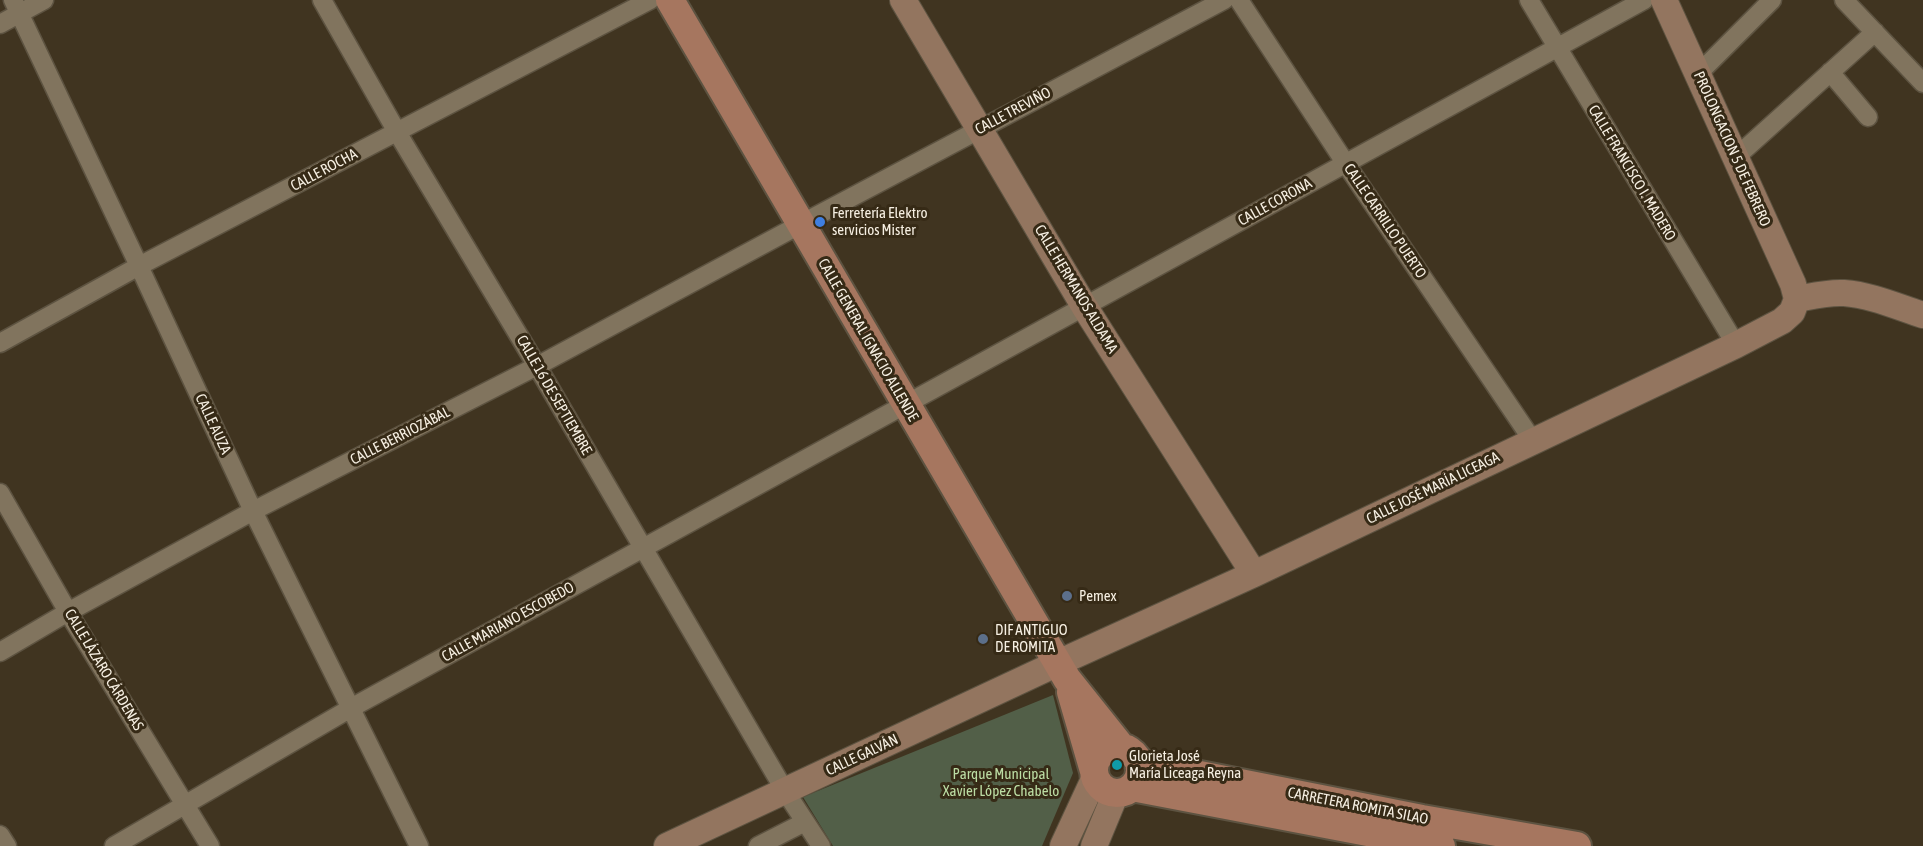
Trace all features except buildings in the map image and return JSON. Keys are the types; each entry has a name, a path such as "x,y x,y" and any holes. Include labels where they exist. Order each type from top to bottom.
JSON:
{"main road":[{"name":"CALLE GENERAL IGNACIO ALLENDE","path":"670,0 1062,671 1116,773"},
{"name":"CARRETERA ROMITA SILAO","path":"1116,773 1441,846"},
{"name":"CARRETERA ROMITA SILAO","path":"1116,773 1422,819 1577,846"}],"street":[{"path":"0,24 16,7 44,0"},
{"name":"CALLE 16 DE SEPTIEMBRE","path":"322,0 397,132 537,366 785,791 821,846"},
{"name":"CALLE ROCHA","path":"0,343 140,266 650,0"},
{"name":"CALLE HERMANOS ALDAMA","path":"903,0 1084,306 1254,574"},
{"name":"CALLE TREVIÑO","path":"801,224 1224,0"},
{"name":"CALLE CARRILLO PUERTO","path":"1239,0 1346,164 1533,441"},
{"name":"CALLE FRANCISCO I. MADERO","path":"1529,0 1736,345"},
{"name":"CALLE CORONA","path":"905,404 1644,0"},
{"name":"PROLONGACION 5 DE FEBRERO","path":"1664,0 1793,284 1797,299"},
{"path":"1698,74 1772,0"},
{"path":"1844,0 1923,83"},
{"name":"CALLE AUZA","path":"16,7 140,266 253,511 419,846"},
{"path":"1735,158 1875,32"},
{"path":"1830,72 1868,117"},
{"name":"CALLE BERRIOZÁBAL","path":"0,652 68,612 253,511 537,366 801,224"},
{"path":"1797,299 1846,293 1923,315"},
{"name":"CALLE JOSÉ MARÍA LICEAGA","path":"1062,671 1254,574 1736,345 1782,321 1792,312 1797,299"},
{"name":"CALLE MARIANO ESCOBEDO","path":"114,846 351,708 905,404"},
{"name":"CALLE LÁZARO CÁRDENAS","path":"0,493 68,612 210,846"},
{"name":"CALLE GALVÁN","path":"667,846 785,791 1062,671"},
{"path":"1064,846 1116,773"},
{"path":"1094,846 1116,773"},
{"path":"758,846 805,822"},
{"path":"0,835 7,846"}],"green space":[{"name":"Parque Municipal Xavier López Chabelo","path":"1053,695 1073,773 1042,846 833,846 803,797"}],"place":[{"name":"Ferretería Elektro servicios Mister","path":"820,222"},
{"name":"Pemex","path":"1067,596"},
{"name":"DIF ANTIGUO DE ROMITA","path":"983,639"},
{"name":"Glorieta José María Liceaga Reyna","path":"1117,765"}]}
